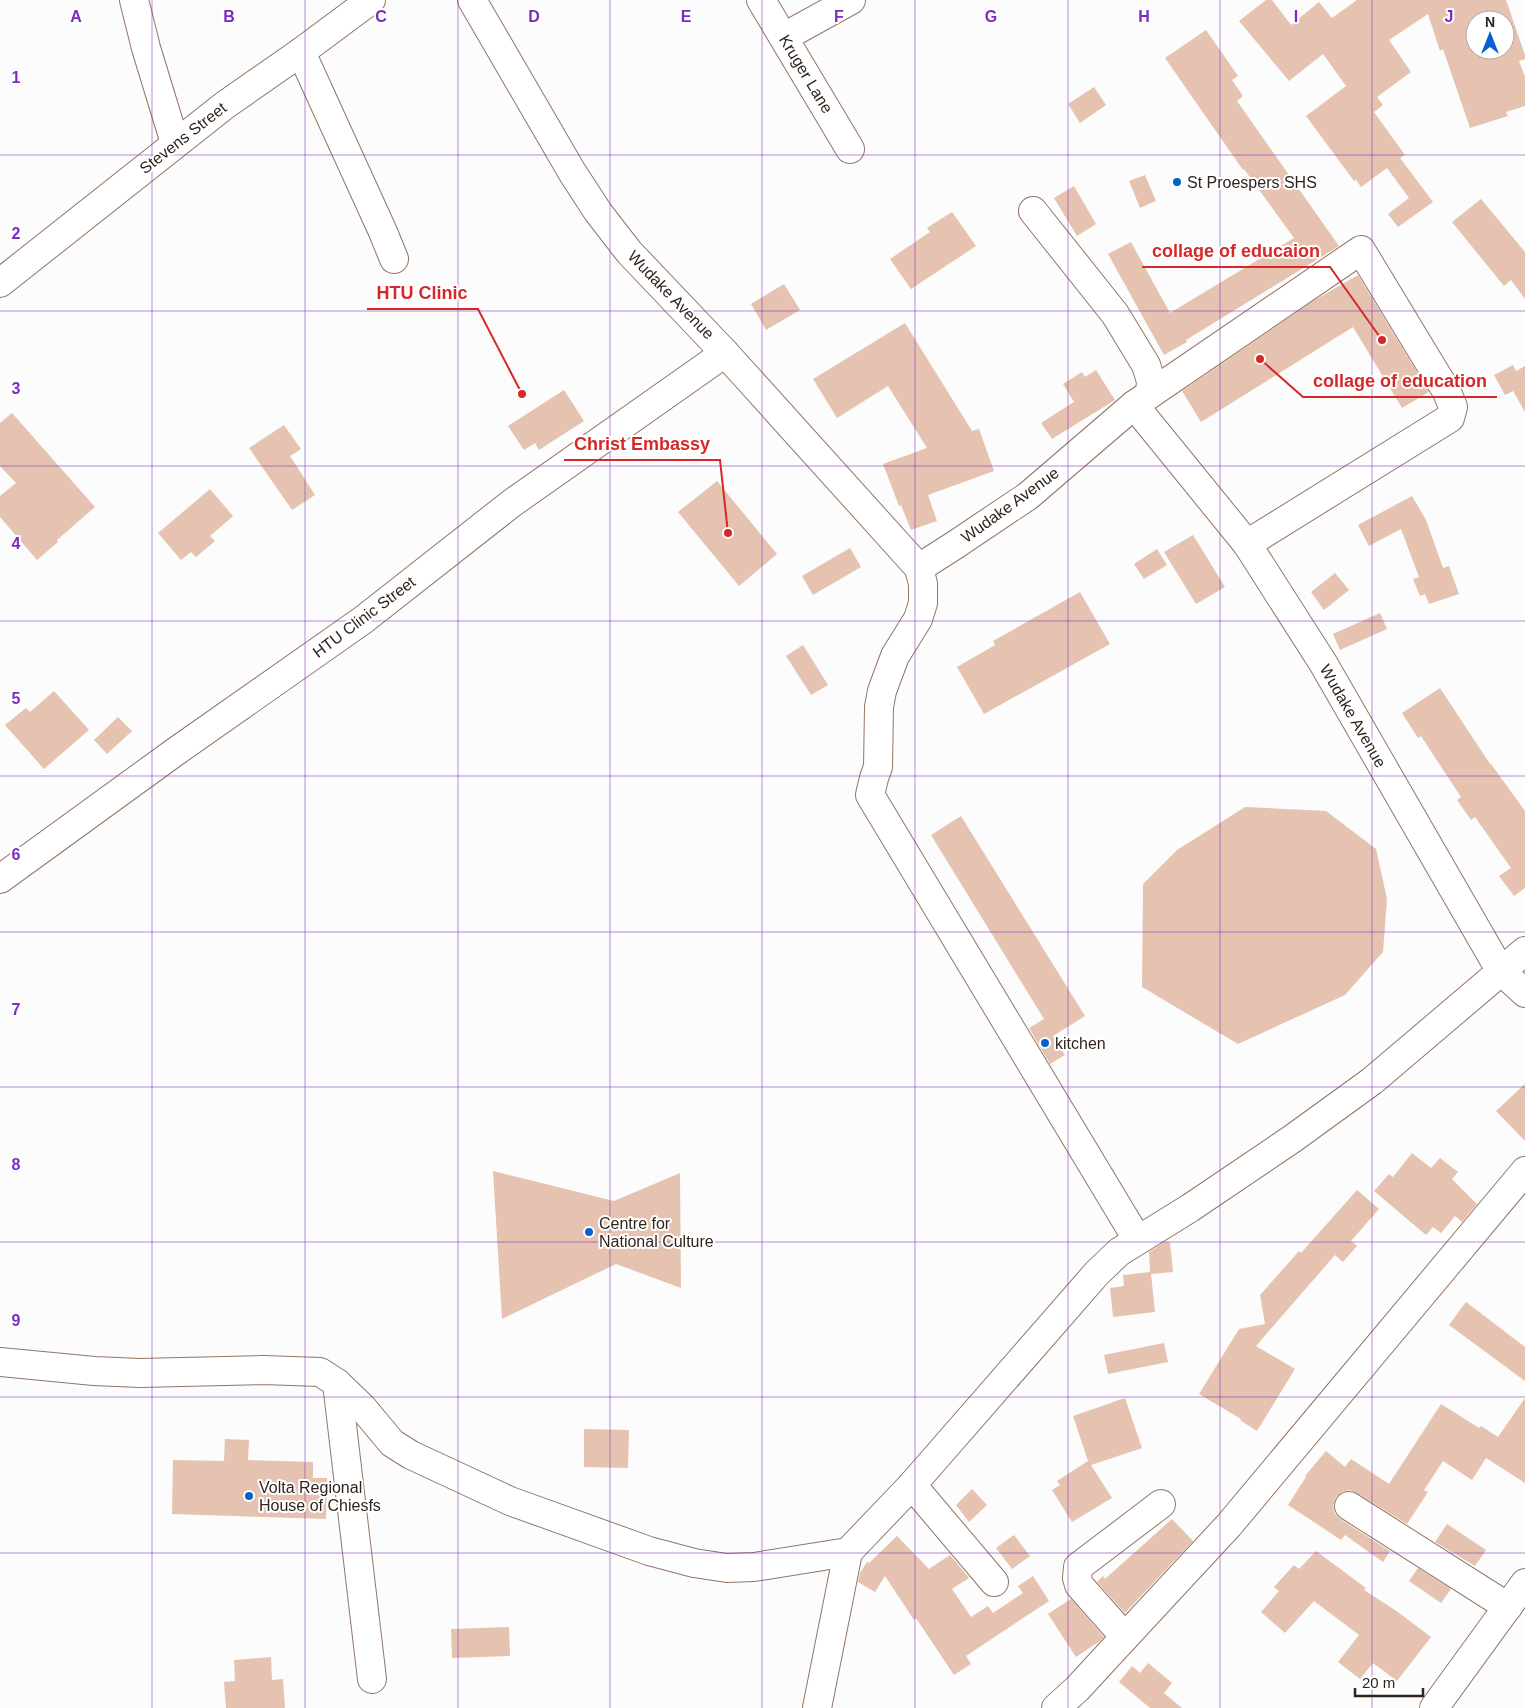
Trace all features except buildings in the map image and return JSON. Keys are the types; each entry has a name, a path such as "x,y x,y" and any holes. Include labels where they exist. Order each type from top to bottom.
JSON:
{"street":[{"path":"134,0 146,48 175,144"},
{"name":"Stevens Street","path":"0,284 225,105 371,0"},
{"name":"Wudake Avenue","path":"472,0 572,172 598,212 629,252 725,352 919,568 1028,496 1142,400 1248,544 1323,663 1500,970 1525,993"},
{"name":"Kruger Lane","path":"761,0 850,149"},
{"path":"784,37 851,0"},
{"path":"301,52 394,259"},
{"path":"1033,211 1115,314 1146,365 1151,381 1142,400"},
{"path":"1142,400 1362,250 1446,392 1453,406 1450,418 1248,544"},
{"name":"HTU Clinic Street","path":"0,880 174,752 363,620 512,504 725,352"},
{"path":"919,568 923,584 923,603 918,619 894,656 882,691 879,707 878,767 870,795 1137,1239"},
{"path":"817,1708 848,1552 912,1485 1097,1273 1119,1252 1137,1239 1190,1208 1292,1140 1372,1081 1500,970 1525,951"},
{"path":"1056,1708 1125,1638 1229,1525 1525,1171"},
{"path":"0,1362 94,1371 140,1373 263,1370 320,1372 337,1383 362,1407 392,1443 411,1455 510,1501 649,1551 709,1567 726,1568 754,1567 848,1552"},
{"path":"337,1383 372,1679"},
{"path":"912,1485 994,1582"},
{"path":"1125,1638 1079,1585 1076,1578 1078,1567 1161,1504"},
{"path":"1349,1506 1508,1607"},
{"path":"1434,1708 1525,1583"}],"place":[{"name":"St Proespers SHS","path":"1177,182"},
{"name":"collage of educaion","path":"1382,340"},
{"name":"collage of education","path":"1260,359"},
{"name":"HTU Clinic","path":"522,394"},
{"name":"Christ Embassy","path":"728,533"},
{"name":"kitchen","path":"1045,1043"},
{"name":"Centre for National Culture","path":"589,1232"},
{"name":"Volta Regional House of Chiesfs","path":"249,1496"}]}
